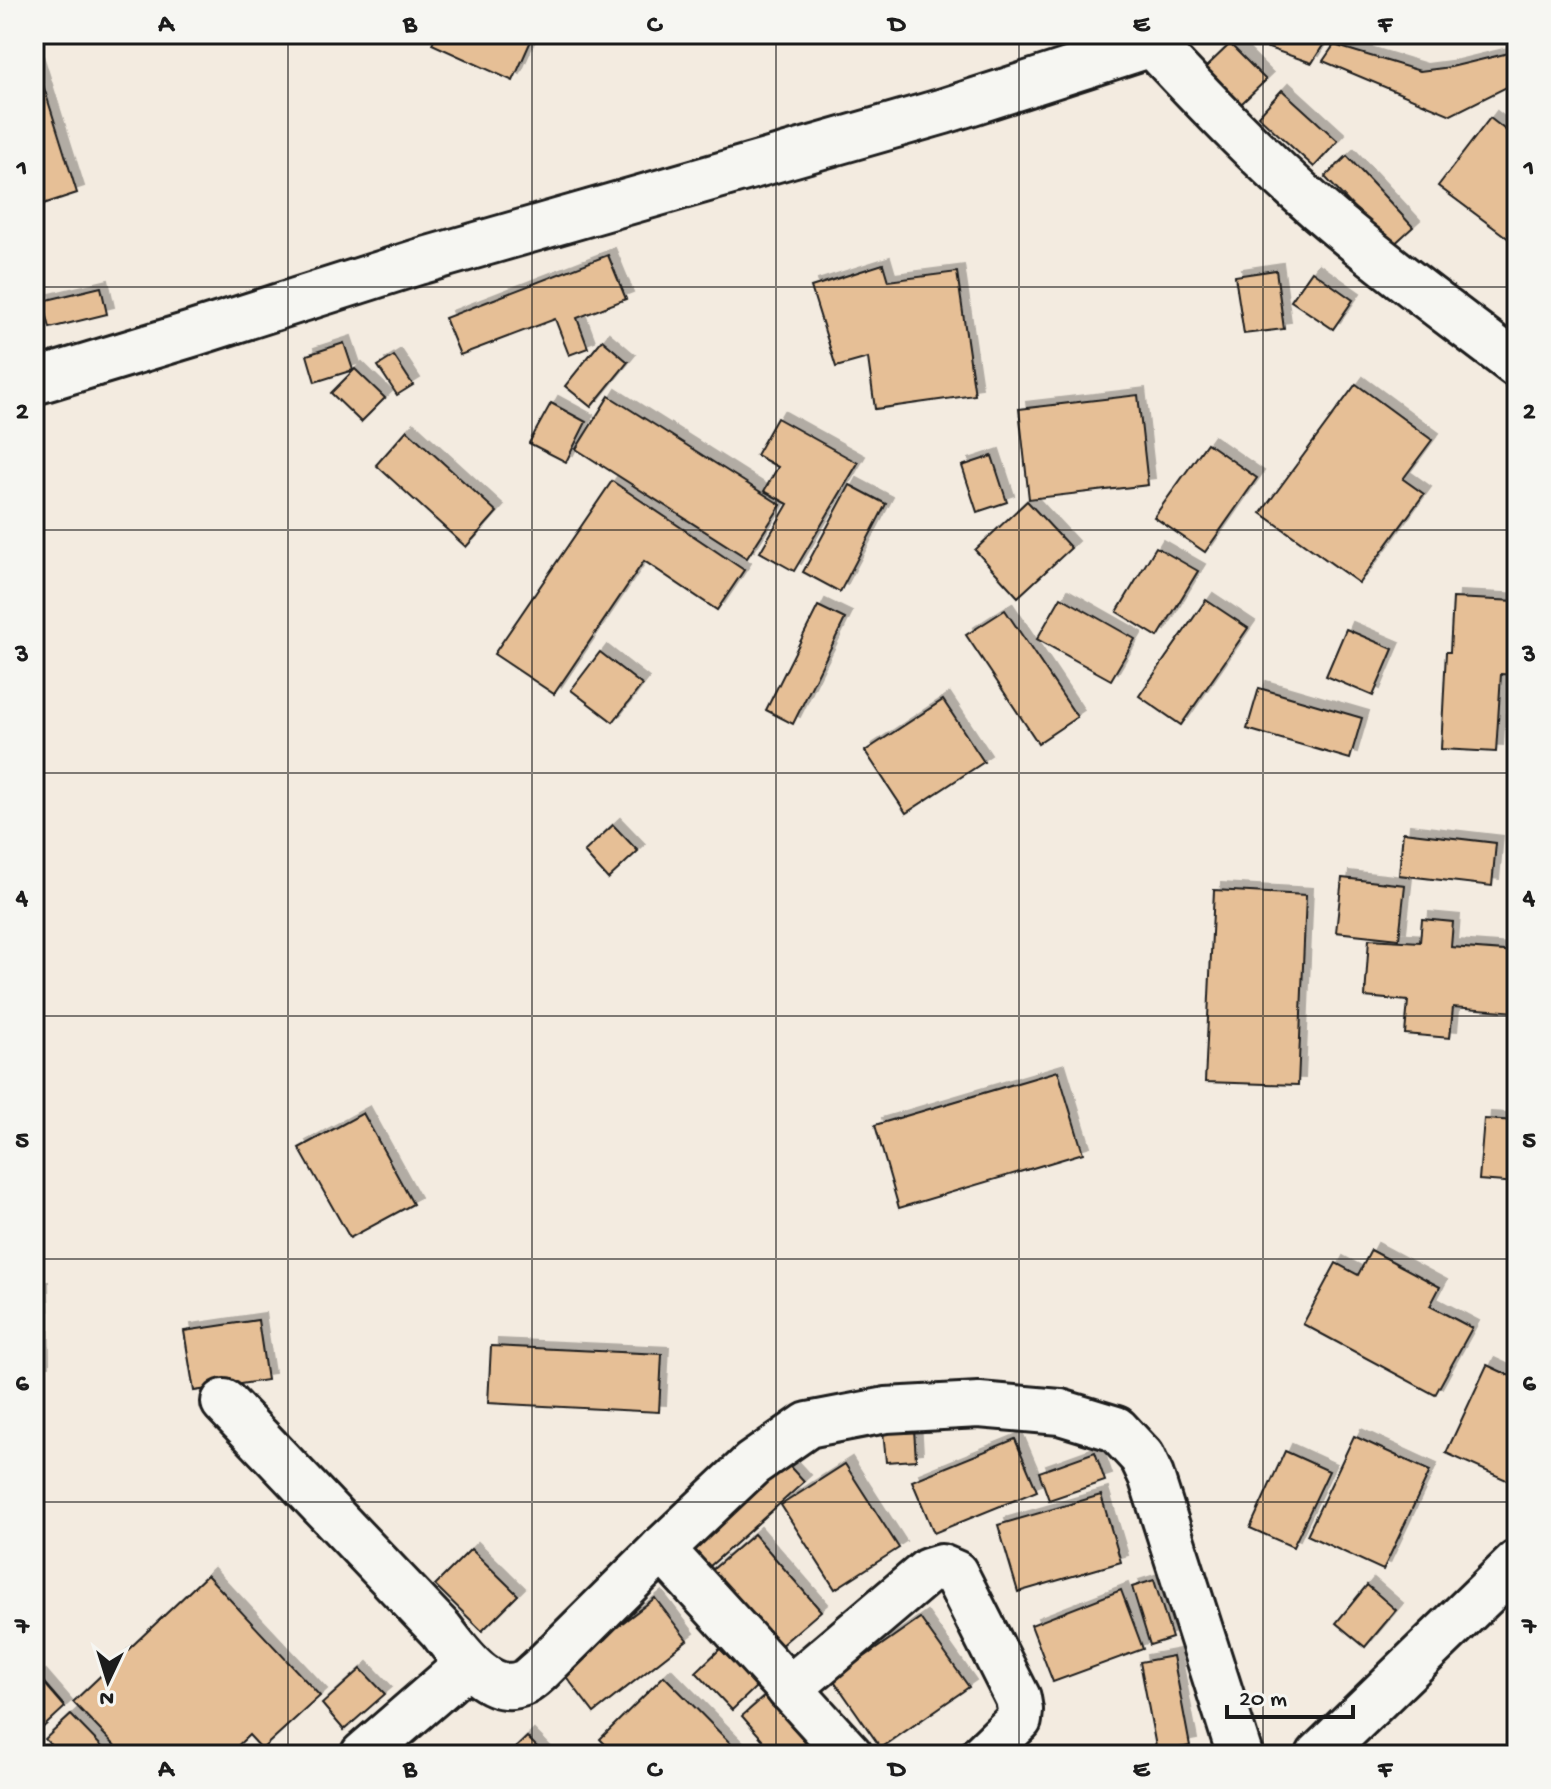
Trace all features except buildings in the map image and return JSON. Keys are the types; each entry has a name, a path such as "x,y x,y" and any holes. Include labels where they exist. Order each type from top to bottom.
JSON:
{"street":[{"path":"34,382 418,262 944,111 1152,39 1214,111 1275,170 1357,242 1517,365"},
{"path":"224,1402 441,1630 468,1664 494,1683 508,1687 525,1683 539,1671 752,1464 808,1425 886,1410 979,1405 1060,1412 1116,1429 1142,1457 1151,1476 1240,1755"},
{"path":"662,1549 850,1755"},
{"path":"1319,1755 1517,1563"},
{"path":"789,1689 928,1571 941,1567 955,1573 1018,1698 1019,1720 983,1755"},
{"path":"363,1755 468,1664"}]}
